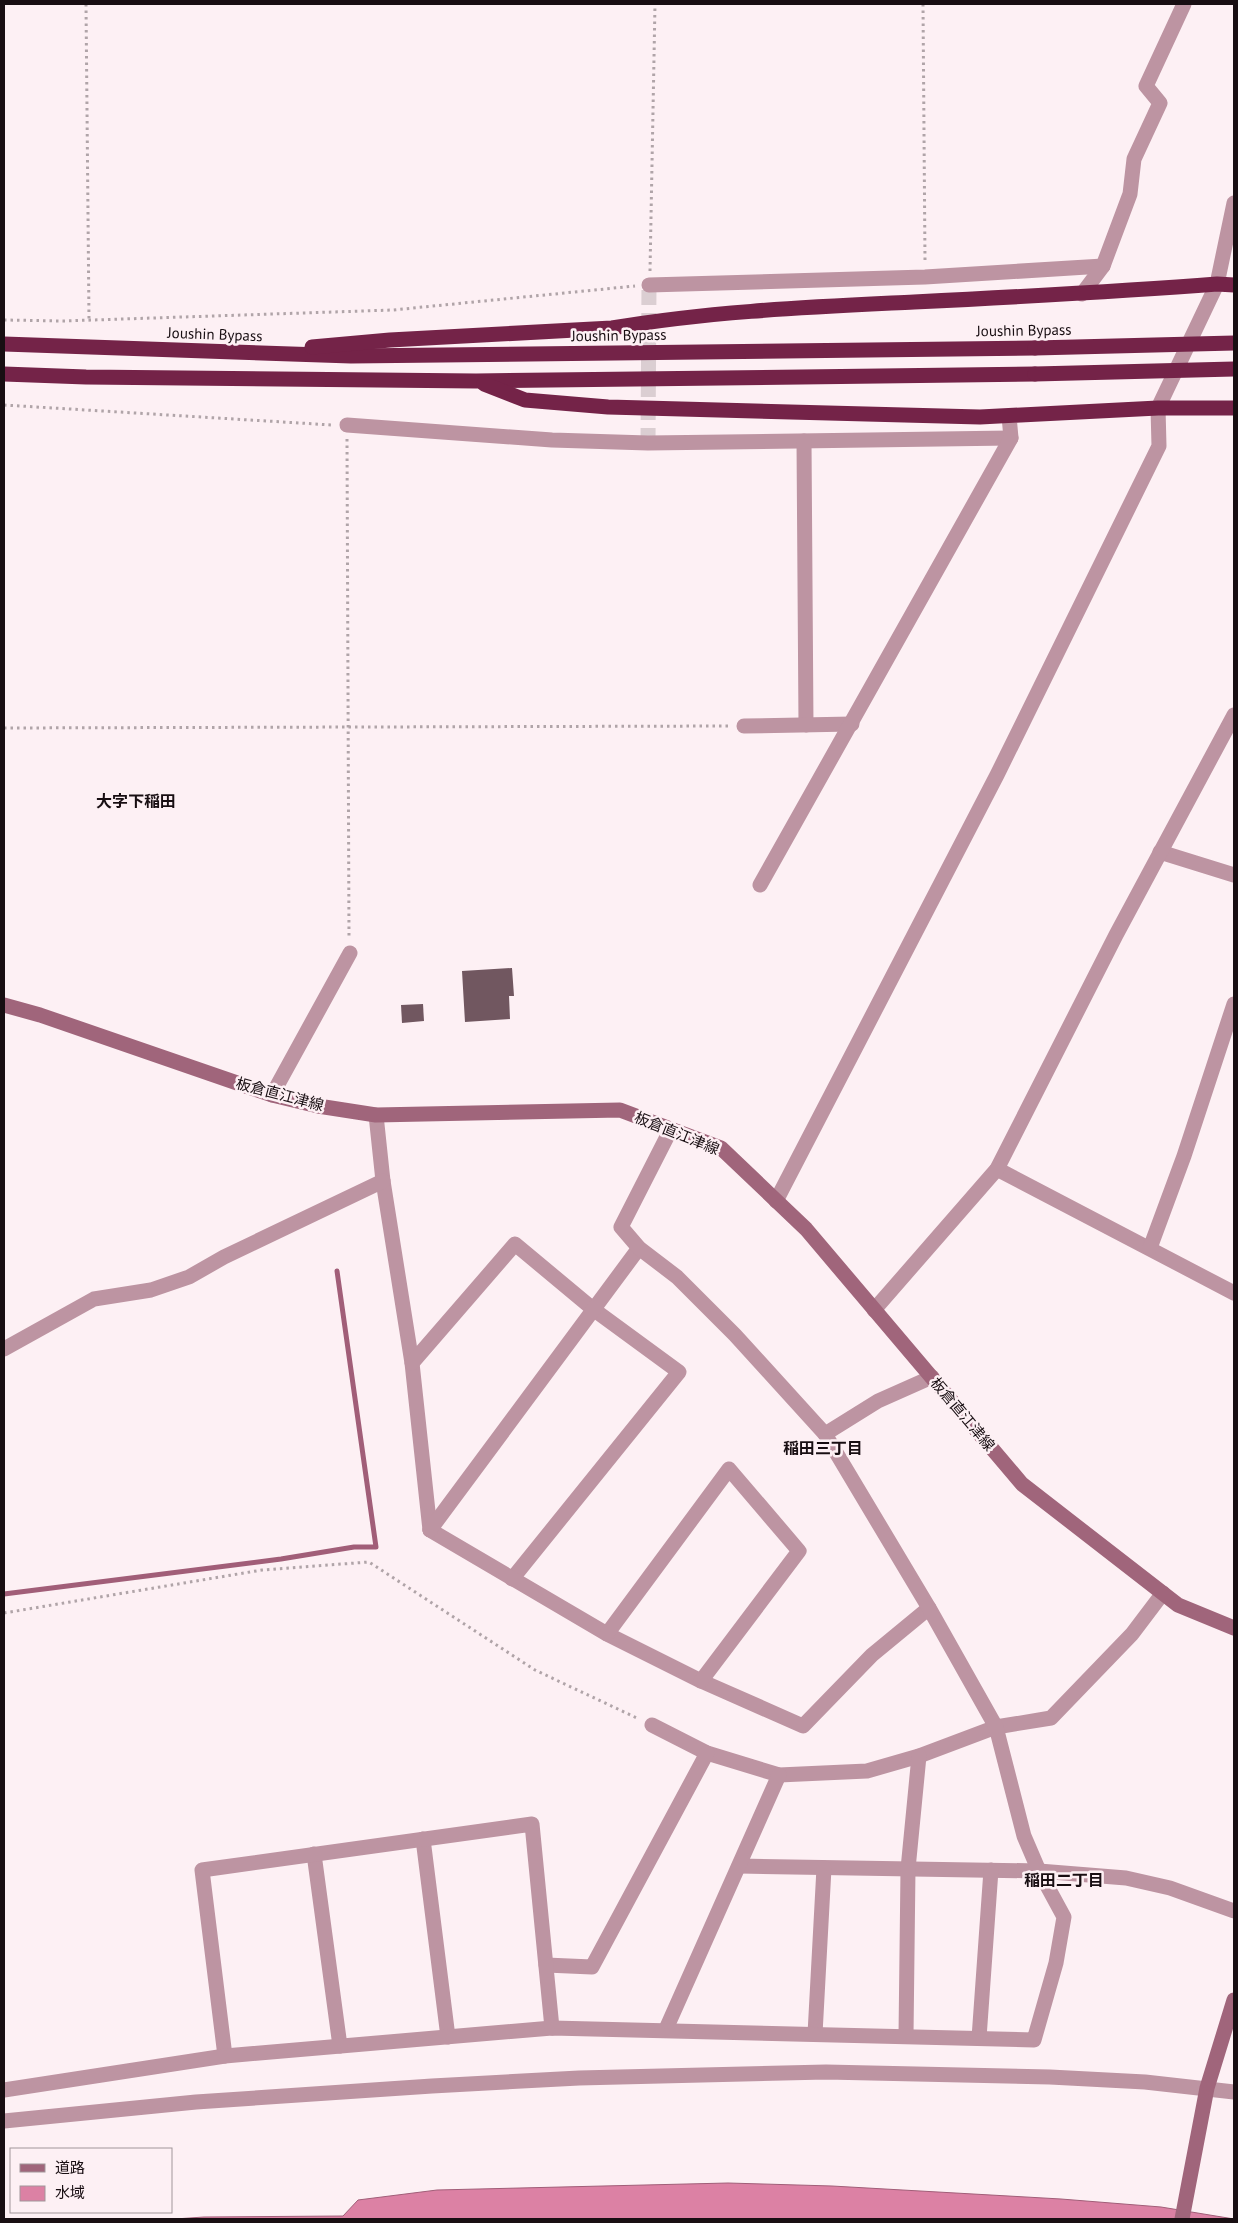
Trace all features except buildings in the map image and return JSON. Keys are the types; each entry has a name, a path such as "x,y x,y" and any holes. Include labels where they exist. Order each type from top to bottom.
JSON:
{"highway":[{"path":"241,353 390,340 612,328 645,322 806,308 1082,294 1217,284 1234,285"},
{"name":"Joushin Bypass","path":"4,344 351,356 1035,348 1234,343"},
{"path":"4,374 86,377 476,381 1035,374 1234,369"},
{"path":"476,381 525,400 608,406 1009,416 1158,408 1234,408"}],"main road":[{"name":"板倉直江津線","path":"4,1005 40,1015 272,1096 318,1106 376,1115 620,1110 720,1148 806,1229 1022,1484 1178,1605 1234,1628"},
{"path":"1182,2219 1200,2116 1234,2000"}],"street":[{"path":"1082,294 1103,266 1130,194 1134,159 1160,103 1146,86 1184,4"},
{"path":"776,1201 996,775 1159,446 1158,408 1217,284 1234,203"},
{"path":"649,285 925,277 1103,266"},
{"path":"760,885 1011,438 1009,416"},
{"path":"347,426 552,440 648,443 1011,438"},
{"path":"804,441 806,725"},
{"path":"874,1310 997,1169 1160,852 1234,715"},
{"path":"744,726 852,724"},
{"path":"1160,852 1234,875"},
{"path":"272,1096 350,954"},
{"path":"1150,1248 1230,1032 1234,1004"},
{"path":"376,1115 383,1181 412,1363 430,1530"},
{"path":"4,2090 225,2056 552,2028 666,2029 1034,2040 1056,1963 1064,1917 1038,1872 1024,1836 996,1727 929,1608 826,1434 736,1335 677,1277 639,1248 621,1227 671,1129"},
{"path":"997,1169 1137,1244 1150,1248 1174,1263 1234,1293"},
{"path":"4,1349 94,1300 151,1290 189,1277 224,1257 383,1181"},
{"path":"412,1363 515,1244 593,1309 679,1372 512,1579"},
{"path":"430,1530 639,1248"},
{"path":"826,1434 878,1401 932,1377"},
{"path":"607,1634 729,1469 799,1551 701,1681"},
{"path":"430,1530 607,1634 701,1681 803,1726 872,1655 929,1608"},
{"path":"652,1725 707,1753 779,1775 867,1772 919,1756 996,1727 1051,1718 1132,1634 1163,1593"},
{"path":"546,1965 592,1966 707,1753"},
{"path":"906,2036 908,1869 919,1756"},
{"path":"666,2029 779,1775"},
{"path":"225,2056 202,1870 532,1824 552,2028"},
{"path":"423,1839 448,2036"},
{"path":"314,1854 340,2046"},
{"path":"739,1866 991,1870 1126,1878 1170,1888 1234,1911"},
{"path":"815,2034 824,1868"},
{"path":"979,2038 991,1870"},
{"path":"4,2121 196,2102 579,2078 836,2072 1050,2077 1145,2082 1234,2092"}],"path":[{"path":"86,4 89,320"},
{"path":"4,320 89,320 394,310 649,285 655,4"},
{"path":"923,4 925,277"},
{"path":"4,405 347,426 347,728 350,954"},
{"path":"4,728 744,726"},
{"path":"4,1613 262,1570 369,1562 536,1670 652,1725"}],"water":[{"path":"728,2183 832,2186 1061,2199 1161,2207 1234,2219 175,2219 343,2216 358,2200 437,2190"}],"waterway":[{"path":"4,1594 281,1559 354,1547 376,1547 337,1271"}],"tunnel":[{"path":"648,443 649,285"}],"district":[{"name":"大字下稲田","path":"136,801"},
{"name":"稲田三丁目","path":"823,1448"},
{"name":"稲田二丁目","path":"1064,1880"}]}
